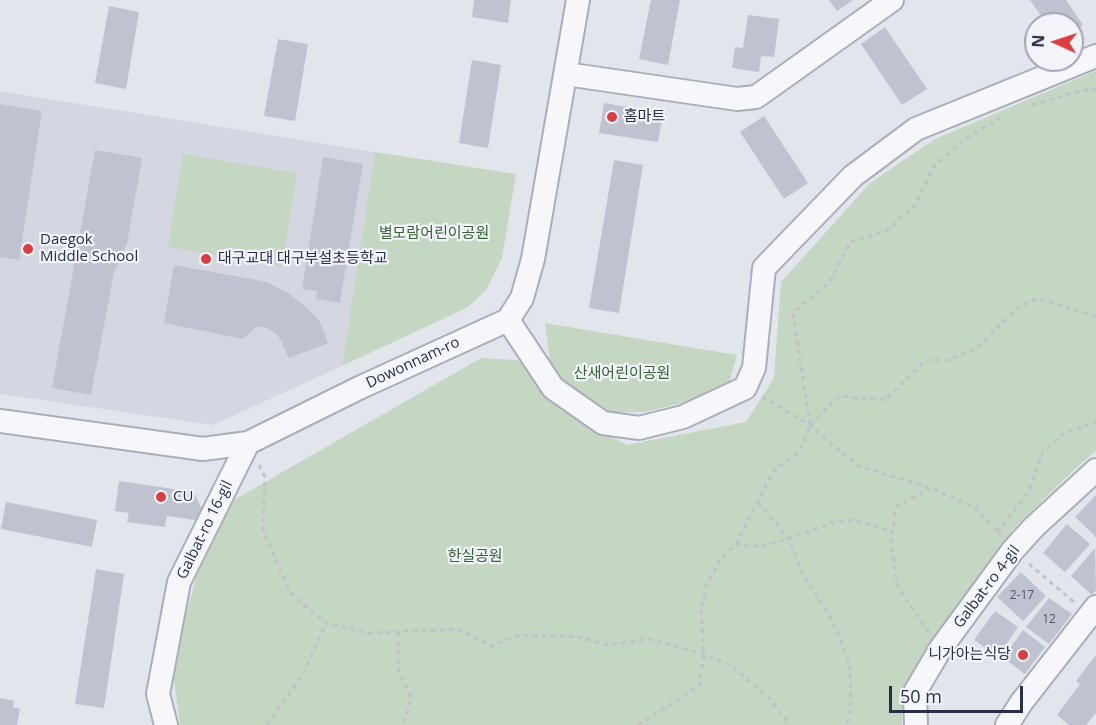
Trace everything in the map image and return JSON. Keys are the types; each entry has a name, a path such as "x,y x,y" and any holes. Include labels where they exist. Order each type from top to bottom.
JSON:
{"street":[{"path":"578,0 533,259 522,298 508,320 554,388 603,423 639,428 683,417 745,388 754,368 764,268 853,176 916,129 1096,56"},
{"path":"566,74 737,99 756,97 892,0"},
{"name":"Dowonnam-ro","path":"0,421 203,449 248,443 358,388 508,320"},
{"name":"Galbat-ro 16-gil","path":"166,725 158,694 179,582 248,443"},
{"name":"Galbat-ro 4-gil","path":"916,725 915,692 941,648 1013,550 1034,527 1096,470"},
{"path":"1007,725 1021,703 1093,611"}],"path":[{"path":"1022,108 1075,92 1096,89"},
{"path":"810,425 793,313 829,283 850,242 887,230 915,206 933,167 970,136 1004,117"},
{"path":"638,725 699,686 704,654 701,611 706,587 721,558 736,544 773,471 800,451 810,425 839,396 885,400 926,360 948,360 976,348 1019,307 1038,297 1096,315"},
{"path":"745,388 810,425 858,466 930,488 975,507 1013,550 1093,611"},
{"path":"997,532 1028,493 1043,452 1063,434 1096,422"},
{"path":"248,443 264,477 263,531 291,594 326,623 366,633 458,628 491,646 522,635 579,637 606,645 648,639 704,654 732,666 771,700 790,725"},
{"path":"930,488 896,507 891,543 898,588 941,648"},
{"path":"758,502 789,539 804,574 832,620 850,665 851,709 846,725"},
{"path":"736,544 760,547 838,521 852,520 892,531"},
{"path":"267,725 304,672 326,623"},
{"path":"398,632 398,668 411,698 403,725"}],"shaded area":[{"name":"대구교대 대구부설초등학교","path":"0,91 375,152 342,366 213,425 0,394"}],"green space":[{"name":"한실공원","path":"1096,71 1096,451 1014,528 902,691 902,725 180,725 172,666 197,574 234,500 481,358 532,361 559,409 627,445 746,422 774,378 781,282 870,183 935,139"},
{"name":"별모람어린이공원","path":"375,152 516,174 502,258 486,290 468,307 342,366"},
{"path":"183,154 297,173 282,266 168,247"},
{"name":"산새어린이공원","path":"545,323 737,355 729,383 686,402 645,412 611,412 564,384 550,361"}],"building":[{"path":"474,0 511,0 508,23 472,17"},
{"path":"651,0 680,0 668,65 639,59"},
{"path":"829,0 853,0 837,11"},
{"path":"1030,0 1066,0 1074,12 1038,12"},
{"path":"109,6 139,12 126,89 95,83"},
{"path":"748,15 779,19 774,57 761,56 759,72 732,68 735,47 743,48"},
{"path":"885,27 927,89 902,105 861,44"},
{"path":"278,39 308,44 295,121 264,116"},
{"path":"472,60 501,65 488,148 459,143"},
{"path":"604,103 663,113 658,142 599,133"},
{"path":"0,104 42,111 19,260 0,257"},
{"path":"764,116 808,183 784,199 740,132"},
{"path":"95,150 142,158 127,244 114,272 91,395 52,388"},
{"path":"323,157 363,164 340,303 316,299 317,291 302,289"},
{"path":"614,160 643,165 619,313 589,308"},
{"path":"174,265 267,282 288,293 319,320 328,343 289,358 278,335 265,327 256,327 243,339 164,323"},
{"path":"119,481 194,492 202,510 195,520 167,516 165,527 127,522 129,513 115,511"},
{"path":"1096,495 1096,537 1075,517"},
{"path":"6,502 97,520 92,547 1,529"},
{"path":"1067,524 1090,544 1065,572 1043,553"},
{"path":"1095,548 1096,590 1092,595 1071,576"},
{"path":"96,569 124,574 104,708 75,704"},
{"path":"1021,572 1046,596 1023,621 997,597"},
{"path":"1049,598 1072,614 1049,644 1026,627"},
{"path":"995,611 1018,627 998,657 974,640"},
{"path":"1023,630 1045,647 1025,674 1003,658"},
{"path":"1096,655 1096,713 1086,725 1069,725 1057,715 1080,684 1076,681"},
{"path":"0,698 14,701 13,707 20,709 17,725 0,725"}],"place":[{"name":"홈마트","path":"612,117"},
{"name":"Daegok Middle School","path":"28,249"},
{"name":"대구교대 대구부설초등학교","path":"206,259"},
{"name":"CU","path":"161,497"},
{"name":"니가아는식당","path":"1023,655"}]}
